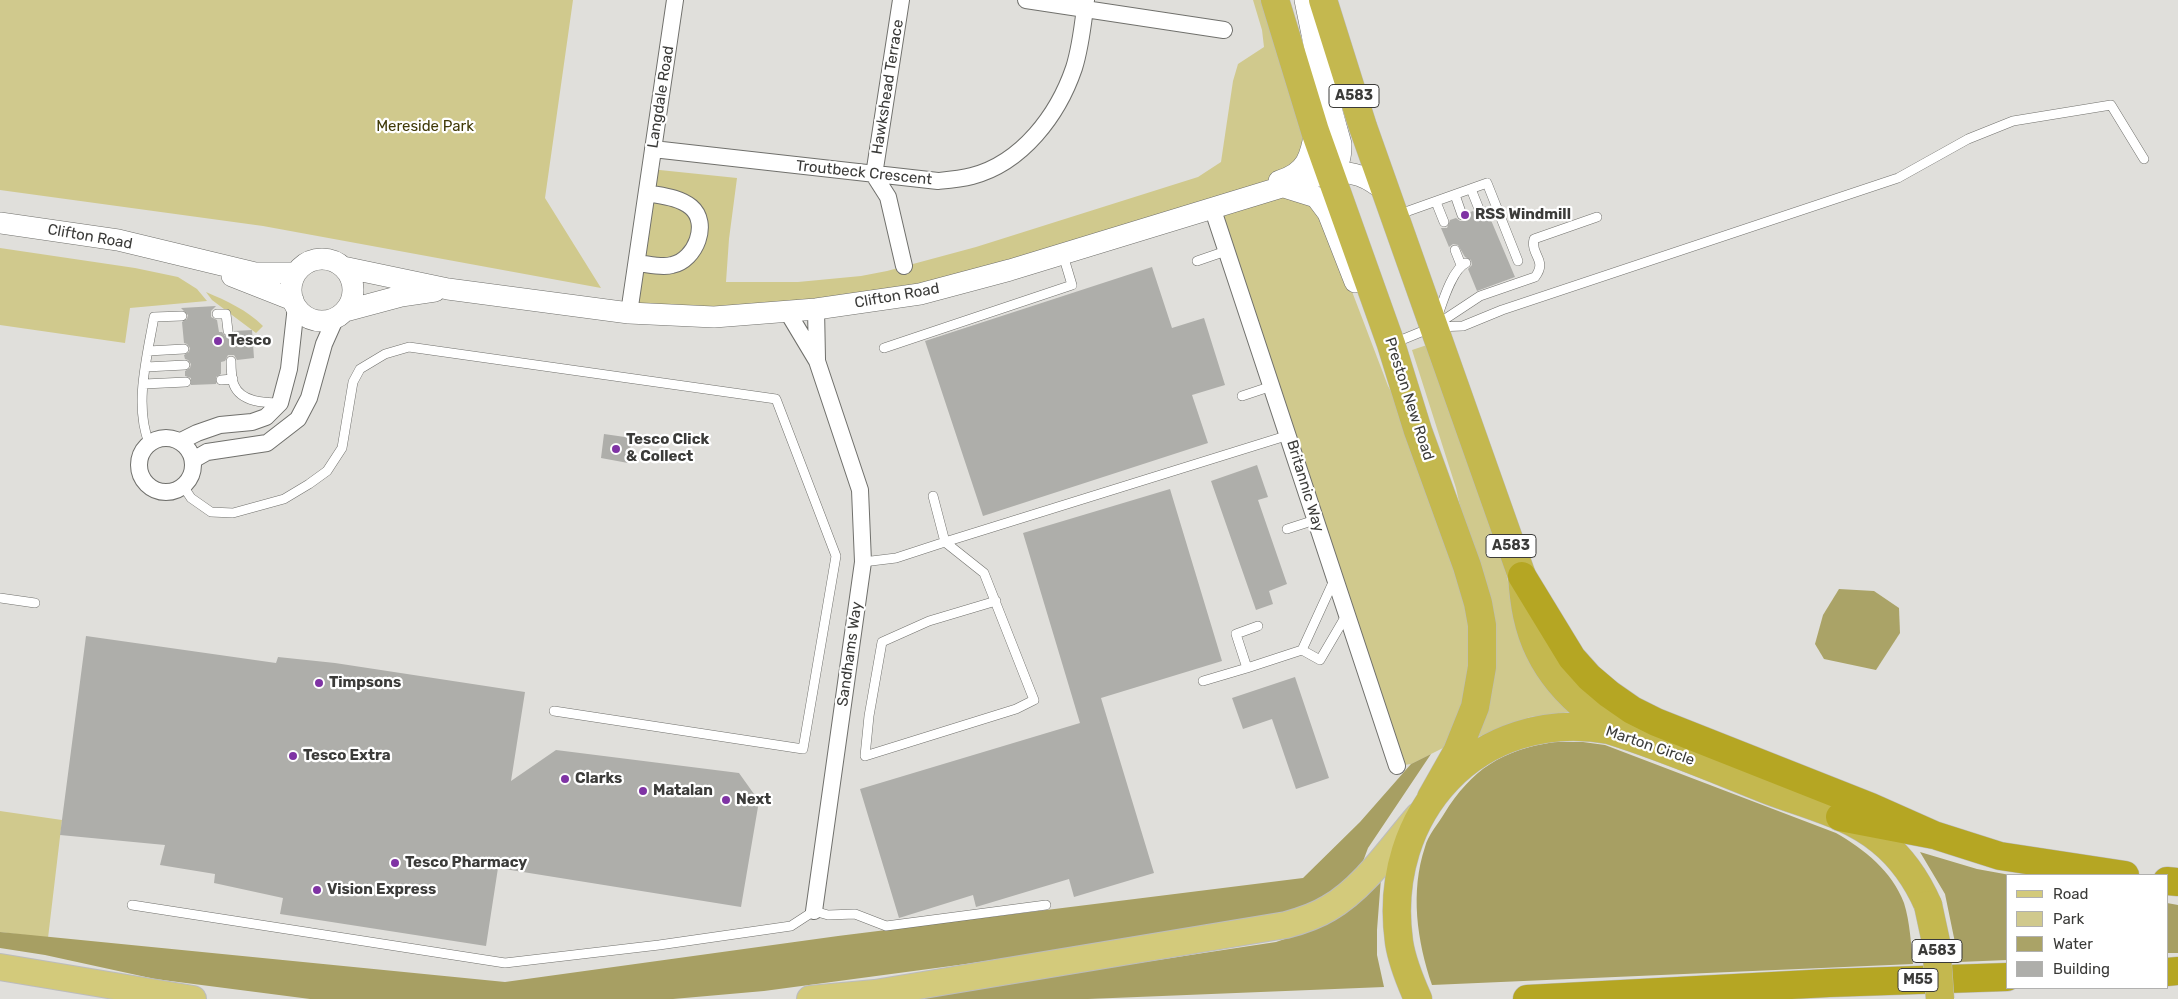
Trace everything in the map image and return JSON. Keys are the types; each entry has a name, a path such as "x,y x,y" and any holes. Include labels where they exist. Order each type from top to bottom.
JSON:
{"highway":[{"name":"Preston New Road","path":"1275,0 1315,131 1391,344 1418,431 1467,566 1478,603 1482,625 1482,666 1474,707 1457,752 1427,804"},
{"name":"A583","path":"1323,0 1390,204 1522,576 1527,615 1534,636 1549,669 1571,697 1584,709 1627,736"},
{"path":"1522,576 1572,658 1589,678 1632,710 1656,722 1871,807 1934,835 2000,856 2118,874"},
{"name":"Marton Circle","path":"1418,999 1406,968 1399,941 1397,903 1400,874 1412,832 1427,804 1470,760 1488,748 1508,738 1531,731 1575,726 1609,730 1627,736 1840,817 1880,840 1897,856 1917,883 1928,905 1935,930 1940,999"},
{"path":"1840,817 1934,835"},
{"name":"M55","path":"1527,999 2006,977"}],"main road":[{"path":"810,999 875,993 1286,925 1308,918 1329,908 1356,887 1427,804"},
{"path":"0,967 193,999"}],"street":[{"name":"Langdale Road","path":"629,313 652,149 676,0"},
{"name":"Hawkshead Terrace","path":"874,175 901,0"},
{"path":"1026,0 1086,5 1224,30"},
{"name":"A583","path":"1305,0 1316,54 1341,144 1341,156 1336,167 1331,172"},
{"name":"Troutbeck Crescent","path":"652,149 938,181 973,176 999,165 1023,149 1046,122 1065,92 1080,45 1086,5"},
{"path":"1216,206 1232,194 1291,177 1310,158 1315,131"},
{"path":"1331,172 1359,174 1373,181 1390,204"},
{"name":"Clifton Road","path":"0,223 118,240 256,273 296,273 302,266 318,259 336,262 343,267 448,289 629,313 714,317 816,309 920,294 1010,270 1331,172"},
{"path":"874,175 888,197 904,266"},
{"path":"1284,187 1316,197 1328,213 1369,318 1391,344"},
{"path":"637,263 669,266 678,264 690,255 698,238 698,220 692,208 681,200 647,193"},
{"name":"Britannic Way","path":"1216,206 1226,251 1289,435 1315,520 1397,766"},
{"name":"Clifton Road","path":"180,255 294,303 312,319 327,320 401,296 448,289"},
{"path":"193,460 207,452 267,442 298,420 309,398 324,344 353,293 349,274 343,267"},
{"path":"181,441 197,432 220,425 252,422 266,417 280,403 289,369 294,303 292,282 296,273"},
{"name":"Sandhams Way","path":"816,309 817,361"},
{"name":"Sandhams Way","path":"786,311 817,361 860,490 863,562 814,911"},
{"path":"172,438 181,441 190,451 193,460 192,474 183,486 171,492 162,492 153,488 145,482 140,473 139,460 142,451 149,443 158,439 172,438"}],"lane":[{"path":"1433,327 1463,326 1502,310 1834,201 1898,178 1968,139 2013,121 2110,105 2144,159"},
{"path":"1390,204 1436,202 1487,183 1508,248 1518,261"},
{"path":"1471,189 1479,210"},
{"path":"1455,195 1462,215"},
{"path":"1436,202 1444,222"},
{"path":"1391,344 1433,327 1480,296 1535,277 1541,265 1533,244 1534,239 1597,217"},
{"path":"1433,327 1449,286 1463,264 1455,250"},
{"path":"1197,260 1226,251"},
{"path":"884,348 1072,286 1062,254"},
{"path":"217,314 226,314 228,331"},
{"path":"149,443 144,430 144,384 154,317 182,316"},
{"path":"183,486 191,498 211,512 233,513 284,499 293,494 327,471 342,448 353,382 360,369 385,354 409,347 776,399 836,556 804,749 554,711"},
{"path":"148,351 184,349"},
{"path":"220,364 231,362 233,379 240,394 258,402 280,403"},
{"path":"146,367 185,365"},
{"path":"222,380 233,379"},
{"path":"144,384 186,382"},
{"path":"1242,396 1272,386"},
{"path":"863,562 896,558 1289,435"},
{"path":"933,496 945,542 984,573 996,601 1034,700 1016,709 865,756 869,716 882,642 929,621 996,601"},
{"path":"1287,530 1315,520"},
{"path":"1302,650 1335,578"},
{"path":"0,598 35,603"},
{"path":"1203,681 1302,650 1320,660 1347,614"},
{"path":"1247,668 1236,634 1258,626"},
{"path":"132,905 505,963 663,945 791,926 814,911 828,915 855,914 886,926 1046,905"}],"green space":[{"name":"Mereside Park","path":"0,0 573,0 545,198 601,288 263,226 0,190"},
{"path":"1253,0 1275,0 1315,131 1288,190 1316,197 1388,386 1405,416 1418,431 1482,667 1449,745 1411,764 1397,766 1212,207 920,294 629,313 650,169 737,178 729,239 726,282 798,282 861,276 887,271 976,247 1198,177 1221,162 1233,81 1238,64 1264,47 1262,30"},
{"path":"0,248 135,268 178,277 197,289 207,301 130,308 125,343 0,325"},
{"path":"206,292 229,302 263,326 256,333 212,300"},
{"path":"1430,344 1482,495 1506,572 1513,606 1572,712 1530,717 1478,737 1492,692 1494,661 1456,488 1412,350"},
{"path":"0,811 62,820 48,938 0,932"}],"shaded area":[{"path":"1554,742 1583,742 1605,745 1836,833 1846,839 1876,862 1899,891 1908,918 1913,964 1432,985 1422,951 1417,916 1420,864 1428,838 1455,798 1477,774 1490,764 1519,750"},
{"path":"1431,754 1368,848 1362,864 1342,888 1301,911 966,964 764,991 673,999 310,999 155,979 45,955 0,948 0,932 505,982 838,936 1303,878 1360,822 1411,764"},
{"path":"1920,852 1977,869 2006,874 2006,960 1959,962 1945,894"},
{"path":"1381,878 1377,955 1384,987 1088,999 901,999 1276,942 1314,929 1340,917"},
{"path":"2168,903 2178,905 2178,953 2168,953"}],"water":[{"path":"1839,589 1874,591 1899,608 1900,633 1876,670 1824,659 1815,644 1823,615"}],"building":[{"path":"1485,206 1515,277 1477,291 1468,269 1472,265 1471,260 1465,257 1458,245 1453,244 1449,247 1441,228 1447,228 1450,220 1456,218 1464,221 1468,213 1473,211 1478,215 1482,215"},
{"path":"1152,267 1172,328 1204,318 1225,385 1192,395 1208,443 983,516 925,341"},
{"name":"Tesco","path":"216,306 211,311 211,317 217,320 219,332 222,332 225,336 231,336 234,331 252,330 254,358 237,360 234,355 228,355 225,361 221,362 221,374 216,377 216,384 191,385 191,378 185,376 185,371 190,368 191,364 185,359 184,355 189,352 190,348 184,343 182,322 187,319 188,315 181,308"},
{"name":"Tesco Click & Collect","path":"604,434 632,438 628,463 601,458"},
{"path":"1257,465 1268,497 1258,500 1287,584 1269,591 1273,604 1256,610 1211,481"},
{"path":"1170,489 1222,661 1101,698 1154,873 1074,897 1069,879 976,907 973,895 899,918 860,789 1080,723 1023,533"},
{"name":"Tesco Extra","path":"86,636 276,663 278,657 335,663 525,692 511,781 556,750 739,773 759,801 741,907 498,868 486,946 280,914 283,898 214,883 215,874 160,865 165,845 60,835"},
{"path":"1295,677 1329,778 1296,789 1272,719 1243,729 1232,698"}],"place":[{"name":"RSS Windmill","path":"1465,215"},
{"name":"Tesco","path":"218,341"},
{"name":"Tesco Click & Collect","path":"616,449"},
{"name":"Timpsons","path":"319,683"},
{"name":"Tesco Extra","path":"293,756"},
{"name":"Clarks","path":"565,779"},
{"name":"Matalan","path":"643,791"},
{"name":"Next","path":"726,800"},
{"name":"Tesco Pharmacy","path":"395,863"},
{"name":"Vision Express","path":"317,890"}]}
